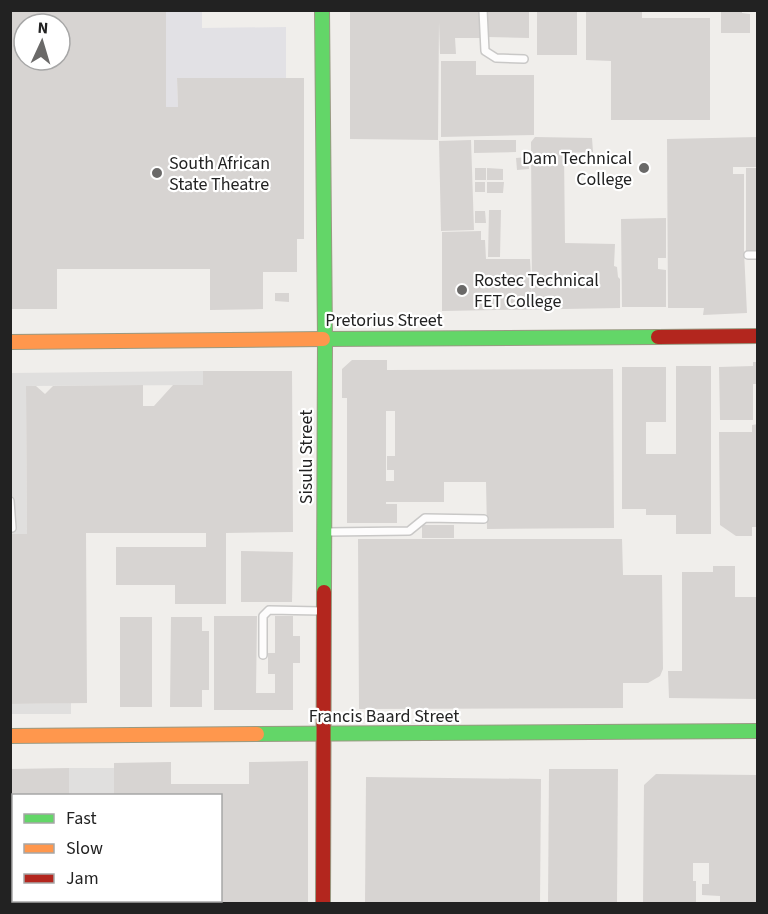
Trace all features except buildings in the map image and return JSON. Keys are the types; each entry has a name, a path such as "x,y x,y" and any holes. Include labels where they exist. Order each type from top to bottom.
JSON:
{"street":[{"name":"Sisulu Street","path":"322,10 325,339 323,903"},
{"name":"Pretorius Street","path":"10,342 758,336"},
{"name":"Francis Baard Street","path":"10,736 758,731"}],"lane":[{"path":"483,10 485,51 496,58 524,59"},
{"path":"748,255 758,255"},
{"path":"10,501 12,528"},
{"path":"324,532 409,531 425,518 484,519"},
{"path":"263,655 263,616 269,610 324,611"}],"shaded area":[{"path":"166,11 202,11 202,28 286,27 286,78 177,79 178,107 166,107"},
{"path":"203,371 203,385 26,386 27,534 11,534 10,373"},
{"path":"71,703 71,714 11,714 10,704"},
{"path":"69,768 114,768 114,794 69,794"},
{"path":"69,902 175,902 175,903 69,904"}],"traffic: fast":[{"path":"322,10 325,339 324,592"},
{"path":"323,339 658,337"},
{"path":"257,734 758,731"}],"traffic: slow":[{"path":"10,342 323,339"},
{"path":"10,736 257,734"}],"traffic: jam":[{"path":"658,337 758,336"},
{"path":"323,904 324,592"}],"place":[{"name":"Dam Technical College","path":"644,168"},
{"name":"South African State Theatre","path":"157,173"},
{"name":"Rostec Technical FET College","path":"462,290"}]}
